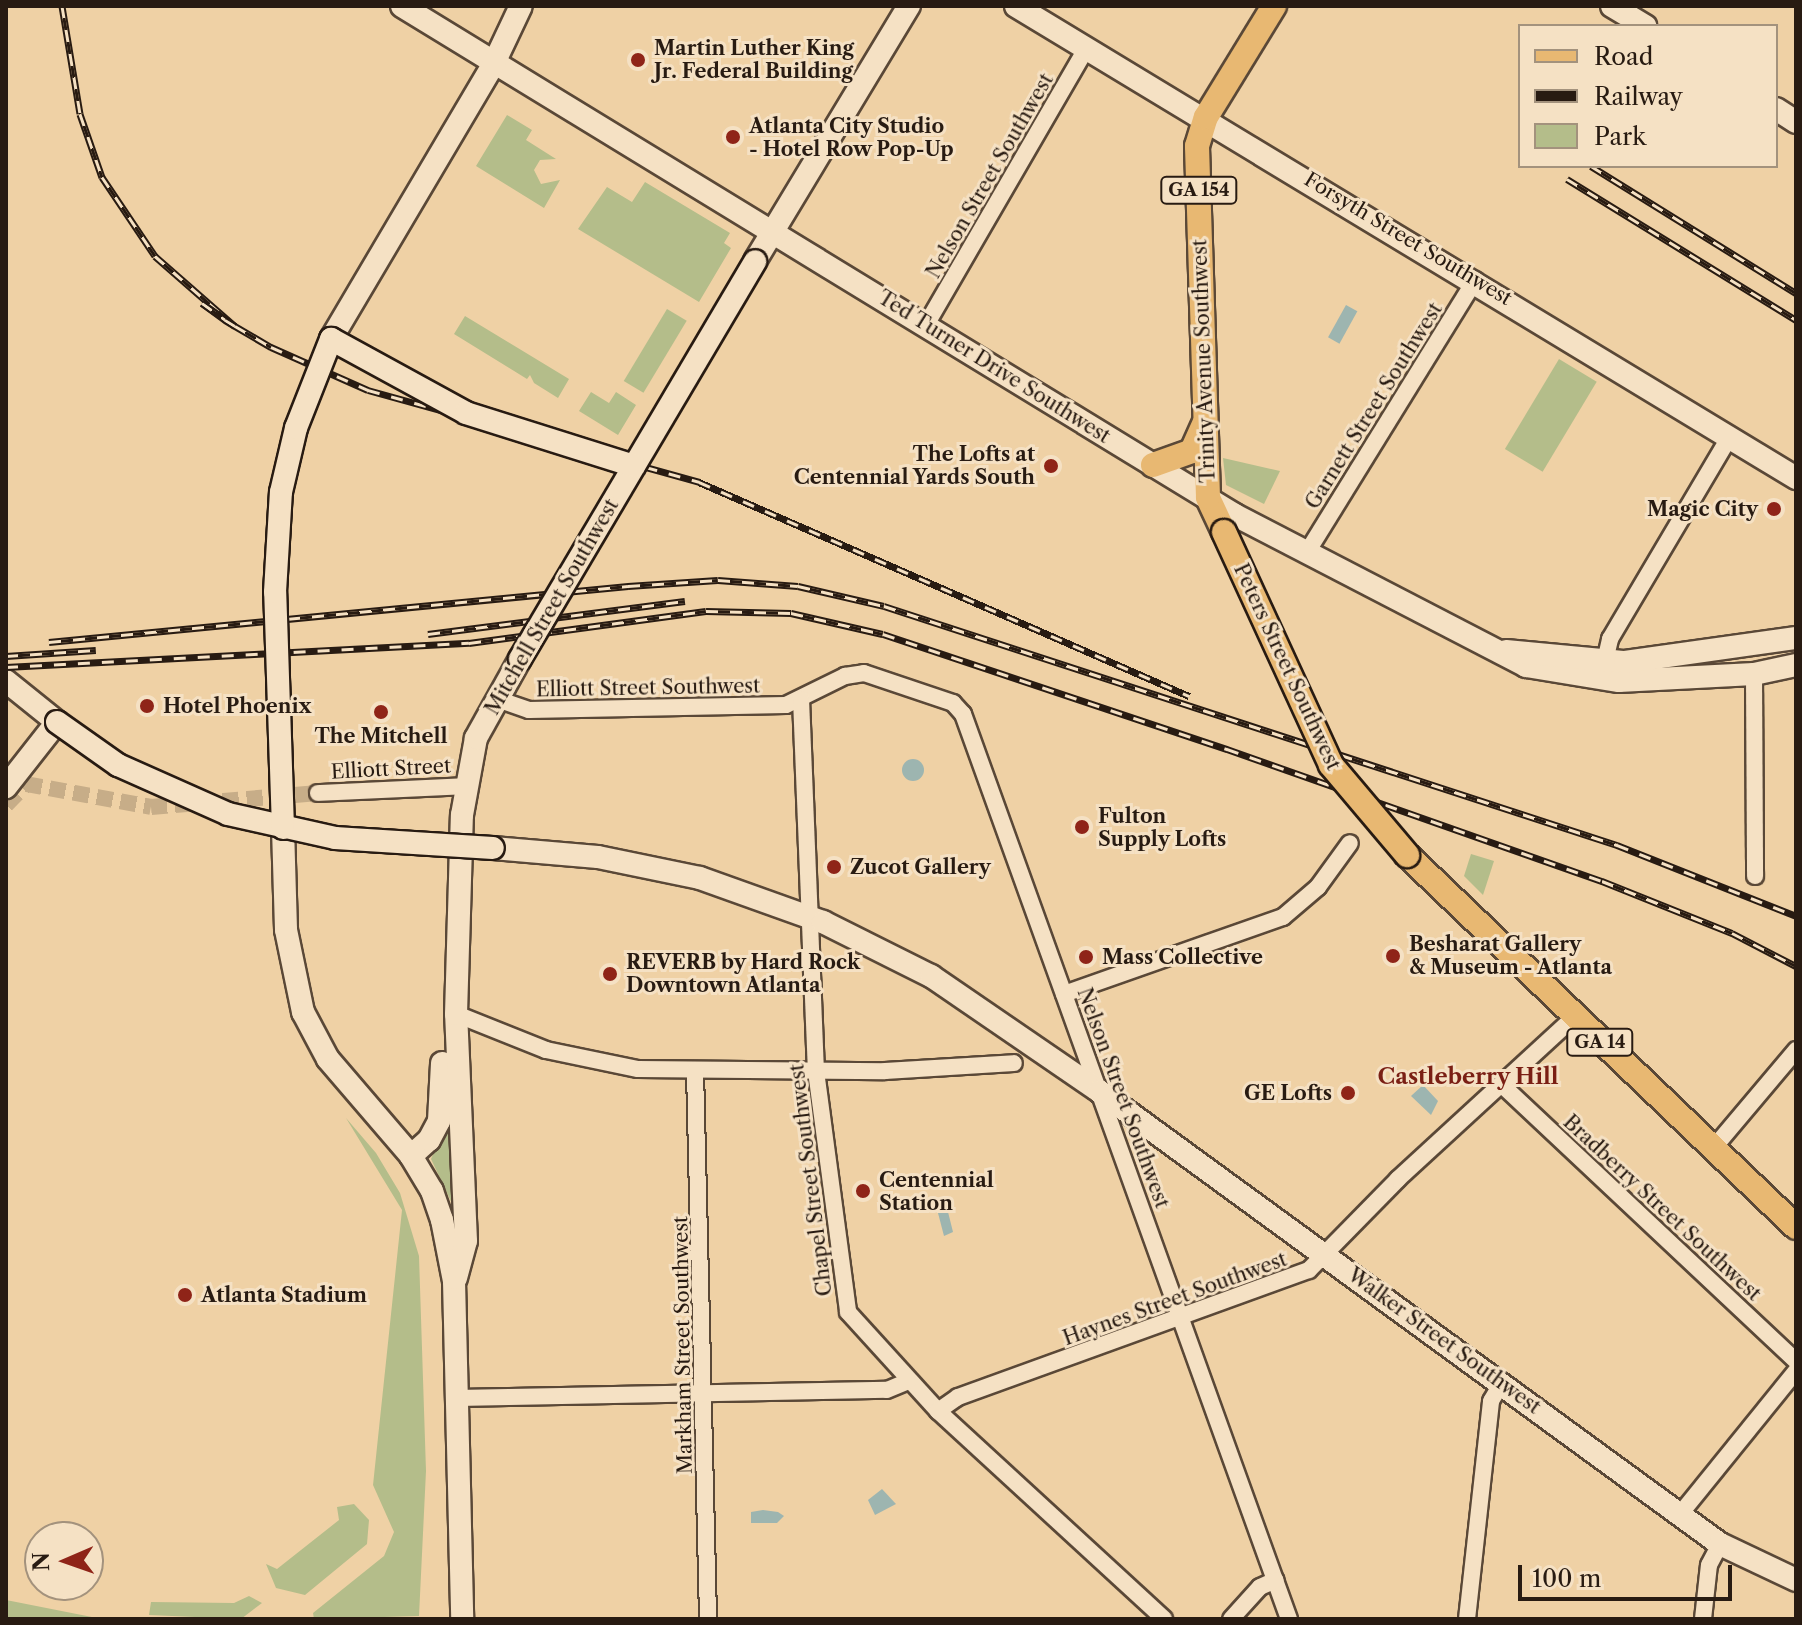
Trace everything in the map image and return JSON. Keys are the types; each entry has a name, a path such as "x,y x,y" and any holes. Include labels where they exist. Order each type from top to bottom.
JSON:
{"main road":[{"name":"Trinity Avenue Southwest","path":"1208,497 1197,146 1206,117 1274,6"},
{"path":"1153,465 1192,451 1206,417"},
{"name":"Peters Street Southwest","path":"1208,497 1331,765 1407,855 1711,1151 1796,1227"}],"street":[{"name":"Ted Turner Drive Southwest","path":"402,6 1153,465 1306,554 1506,651 1604,671 1781,671"},
{"path":"462,1619 454,1281 437,1202 411,1156 328,1059 295,988 286,930 275,592 280,506 296,428 331,339 494,63 521,6"},
{"name":"Mitchell Street Southwest","path":"454,1281 463,1266 466,1241 456,1014 458,870 466,786 476,738 755,261 909,6"},
{"name":"Forsyth Street Southwest","path":"1016,6 1206,117 1796,478"},
{"path":"1612,6 1642,24"},
{"name":"Nelson Street Southwest","path":"926,325 1087,47"},
{"path":"1778,110 1796,122"},
{"name":"Garnett Street Southwest","path":"1306,554 1475,280"},
{"path":"331,339 466,413 634,466"},
{"path":"1604,671 1616,627 1729,438"},
{"name":"Ted Turner Drive Southwest","path":"1604,671 1796,638"},
{"path":"1755,876 1781,671"},
{"name":"Nelson Street Southwest","path":"801,699 845,676 864,673 953,703 963,714 1289,1619"},
{"name":"Walker Street Southwest","path":"6,681 118,765 178,795 283,828 335,838 493,848 647,866 812,918 931,976 1099,1091 1720,1544 1796,1580"},
{"name":"Elliott Street Southwest","path":"497,699 529,710 786,705 801,699"},
{"name":"Chapel Street Southwest","path":"801,699 816,1071 843,1297 853,1321 908,1381 1164,1619"},
{"path":"6,787 57,722"},
{"name":"Elliott Street","path":"318,793 466,786"},
{"path":"1064,994 1283,917 1318,887 1350,843"},
{"path":"411,1156 429,1140 439,1121 442,1037 456,1014 546,1050 603,1066 816,1071 1014,1063"},
{"name":"Haynes Street Southwest","path":"938,1411 958,1397 1289,1280 1324,1254 1574,1017"},
{"path":"1711,1151 1796,1050"},
{"name":"Markham Street Southwest","path":"695,1070 708,1619"},
{"name":"Bradberry Street Southwest","path":"1501,1084 1796,1361"},
{"path":"1681,1513 1796,1371"},
{"path":"457,1398 887,1390 908,1381"},
{"path":"1467,1619 1491,1401 1502,1383"},
{"path":"1703,1619 1709,1565 1720,1544"},
{"path":"1231,1619 1260,1587 1276,1580"}],"green space":[{"path":"507,115 532,130 526,140 556,159 540,160 534,170 541,184 560,180 544,208 476,166"},
{"path":"645,182 730,233 724,243 731,248 699,302 578,229 607,187 632,202"},
{"path":"667,309 687,321 643,393 624,381"},
{"path":"465,316 569,379 558,398 534,383 530,375 527,379 454,334"},
{"path":"1559,359 1597,382 1543,472 1505,449"},
{"path":"591,392 609,403 616,392 636,405 618,435 579,411"},
{"path":"1223,458 1280,471 1264,504 1226,485"},
{"path":"1471,854 1494,861 1483,895 1464,876"},
{"path":"346,1118 376,1153 400,1193 419,1256 426,1471 419,1616 314,1619 313,1613 384,1556 394,1532 373,1485 402,1210"},
{"path":"445,1128 449,1129 455,1210 431,1159"},
{"path":"354,1504 369,1520 367,1544 305,1595 276,1588 266,1564 277,1569 339,1520 337,1507"},
{"path":"249,1596 262,1603 241,1619 149,1615 151,1602 234,1603"},
{"path":"6,1600 102,1619 6,1619"}],"water":[{"path":"1346,305 1357,311 1339,344 1328,337"},
{"path":"913,759 921,762 924,770 921,778 913,781 905,778 902,770 905,762"},
{"path":"1423,1085 1438,1101 1431,1115 1411,1096"},
{"path":"947,1208 953,1232 944,1236 938,1213"},
{"path":"882,1489 896,1504 875,1515 868,1500"},
{"path":"763,1510 784,1516 777,1523 751,1523 751,1512"}],"tunnel":[{"path":"6,805 26,784 151,807 318,793"}],"railway":[{"path":"62,6 80,114 102,177 155,256 235,326 202,303 225,320 235,326 271,347 368,390 699,482 1189,696"},
{"path":"1594,168 1796,293"},
{"path":"1567,179 1796,320"},
{"path":"49,642 628,586 718,580 798,586 884,606 1617,845 1796,916"},
{"path":"428,634 685,601"},
{"path":"6,667 469,643 706,611 791,613 883,634 1227,749 1602,881 1732,933 1796,966"},
{"path":"6,656 96,650"}],"place":[{"name":"Martin Luther King Jr. Federal Building","path":"638,60"},
{"name":"Atlanta City Studio - Hotel Row Pop-Up","path":"733,137"},
{"name":"The Lofts at Centennial Yards South","path":"1051,466"},
{"name":"Magic City","path":"1774,509"},
{"name":"Hotel Phoenix","path":"147,706"},
{"name":"The Mitchell","path":"381,712"},
{"name":"Fulton Supply Lofts","path":"1082,827"},
{"name":"Zucot Gallery","path":"834,867"},
{"name":"Besharat Gallery & Museum - Atlanta","path":"1393,956"},
{"name":"Mass Collective","path":"1086,957"},
{"name":"REVERB by Hard Rock Downtown Atlanta","path":"610,974"},
{"name":"GE Lofts","path":"1348,1093"},
{"name":"Centennial Station","path":"863,1191"},
{"name":"Atlanta Stadium","path":"185,1295"}],"district":[{"name":"Castleberry Hill","path":"1468,1077"}]}
